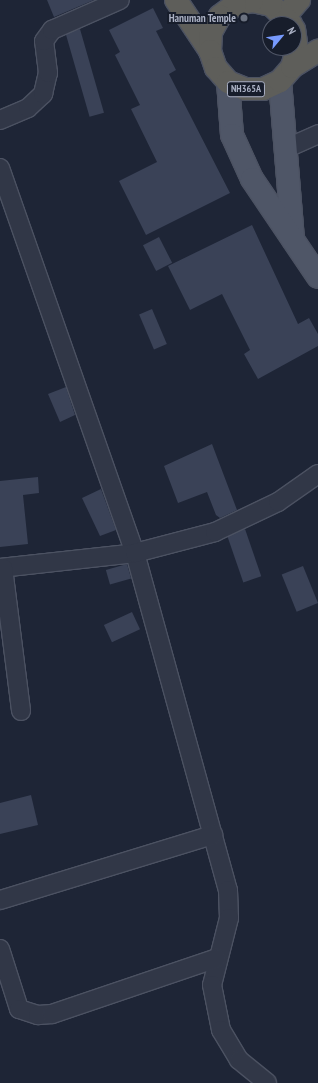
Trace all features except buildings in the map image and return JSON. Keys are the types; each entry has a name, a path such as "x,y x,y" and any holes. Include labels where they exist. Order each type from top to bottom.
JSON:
{"highway":[{"name":"NH365A","path":"176,0 210,51 216,68 228,82 245,89 263,89 318,51"},
{"name":"NH365A","path":"210,51 211,32 220,16 233,3 252,1 264,4 290,16"},
{"name":"NH365A","path":"286,74 295,56"}],"main road":[{"path":"286,74 285,149 294,242"},
{"path":"228,82 232,136 252,179 318,277"}],"street":[{"path":"0,120 28,108 43,94 48,73 44,41 52,30 120,0"},
{"path":"285,149 318,134"},
{"path":"0,168 135,553 228,890 229,918 217,958 212,985 221,1030 239,1060 267,1083"},
{"path":"21,711 2,568 135,553 214,532 250,517 318,474"},
{"path":"0,900 213,835"},
{"path":"0,949 19,1009 38,1015 52,1014 217,958"}],"place":[{"name":"Hanuman Temple","path":"244,18"}]}
